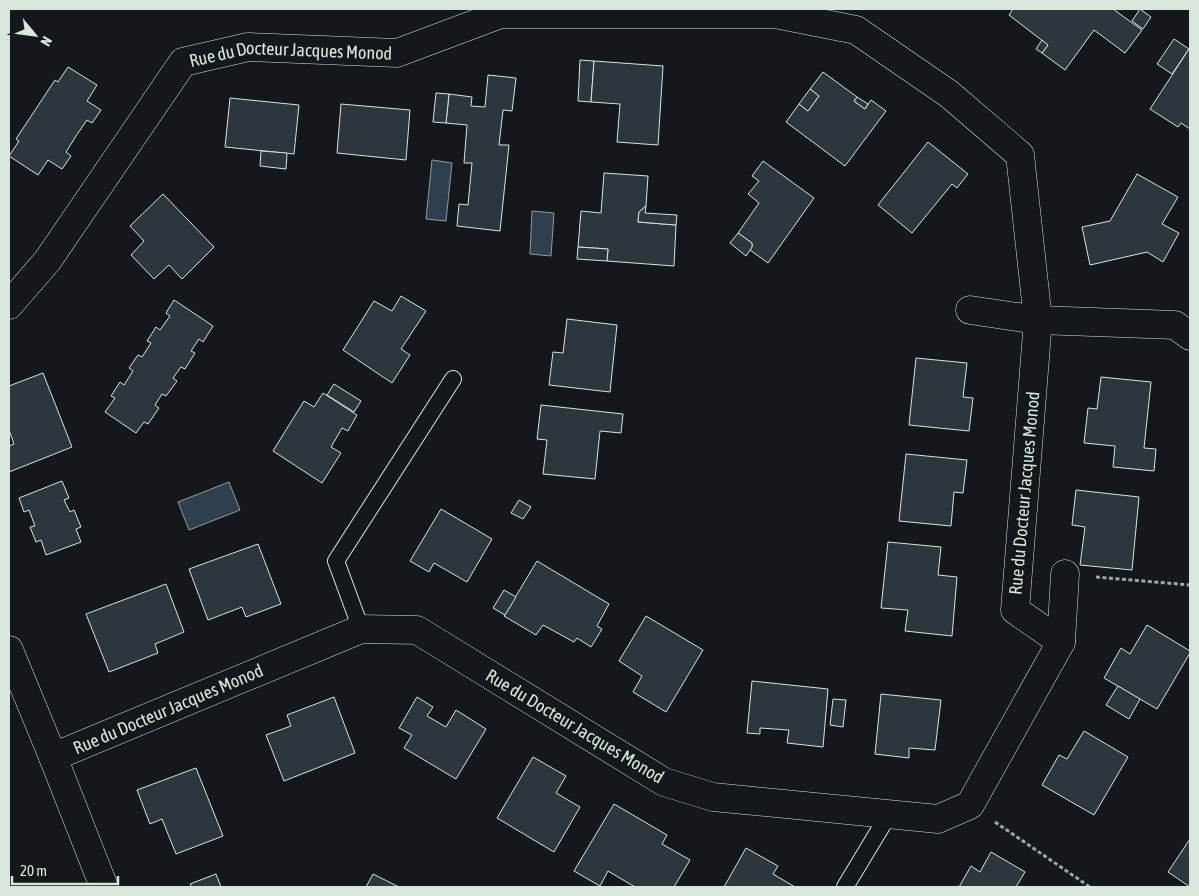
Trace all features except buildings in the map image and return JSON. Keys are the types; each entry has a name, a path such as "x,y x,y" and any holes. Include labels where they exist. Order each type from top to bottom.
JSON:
{"street":[{"name":"Rue du Docteur Jacques Monod","path":"9,305 48,260 183,62 248,47 397,53 501,14 775,14 856,30 949,94 1020,155 1038,320 1015,610 1061,642"},
{"path":"970,310 1038,320 1175,326 1190,336"},
{"path":"970,805 1061,642 1065,574"},
{"name":"Rue du Docteur Jacques Monod","path":"53,758 361,629 418,630 664,782 714,797 938,820 970,805"},
{"path":"9,650 104,887"}],"lane":[{"path":"361,629 336,561 453,379"},
{"path":"845,887 889,814"}],"path":[{"path":"1065,574 1190,584"},
{"path":"970,805 1090,887"}],"water":[{"path":"432,160 452,163 446,221 426,219"},
{"path":"532,211 554,213 551,256 530,254"},
{"path":"229,482 240,510 189,530 178,502"}]}
